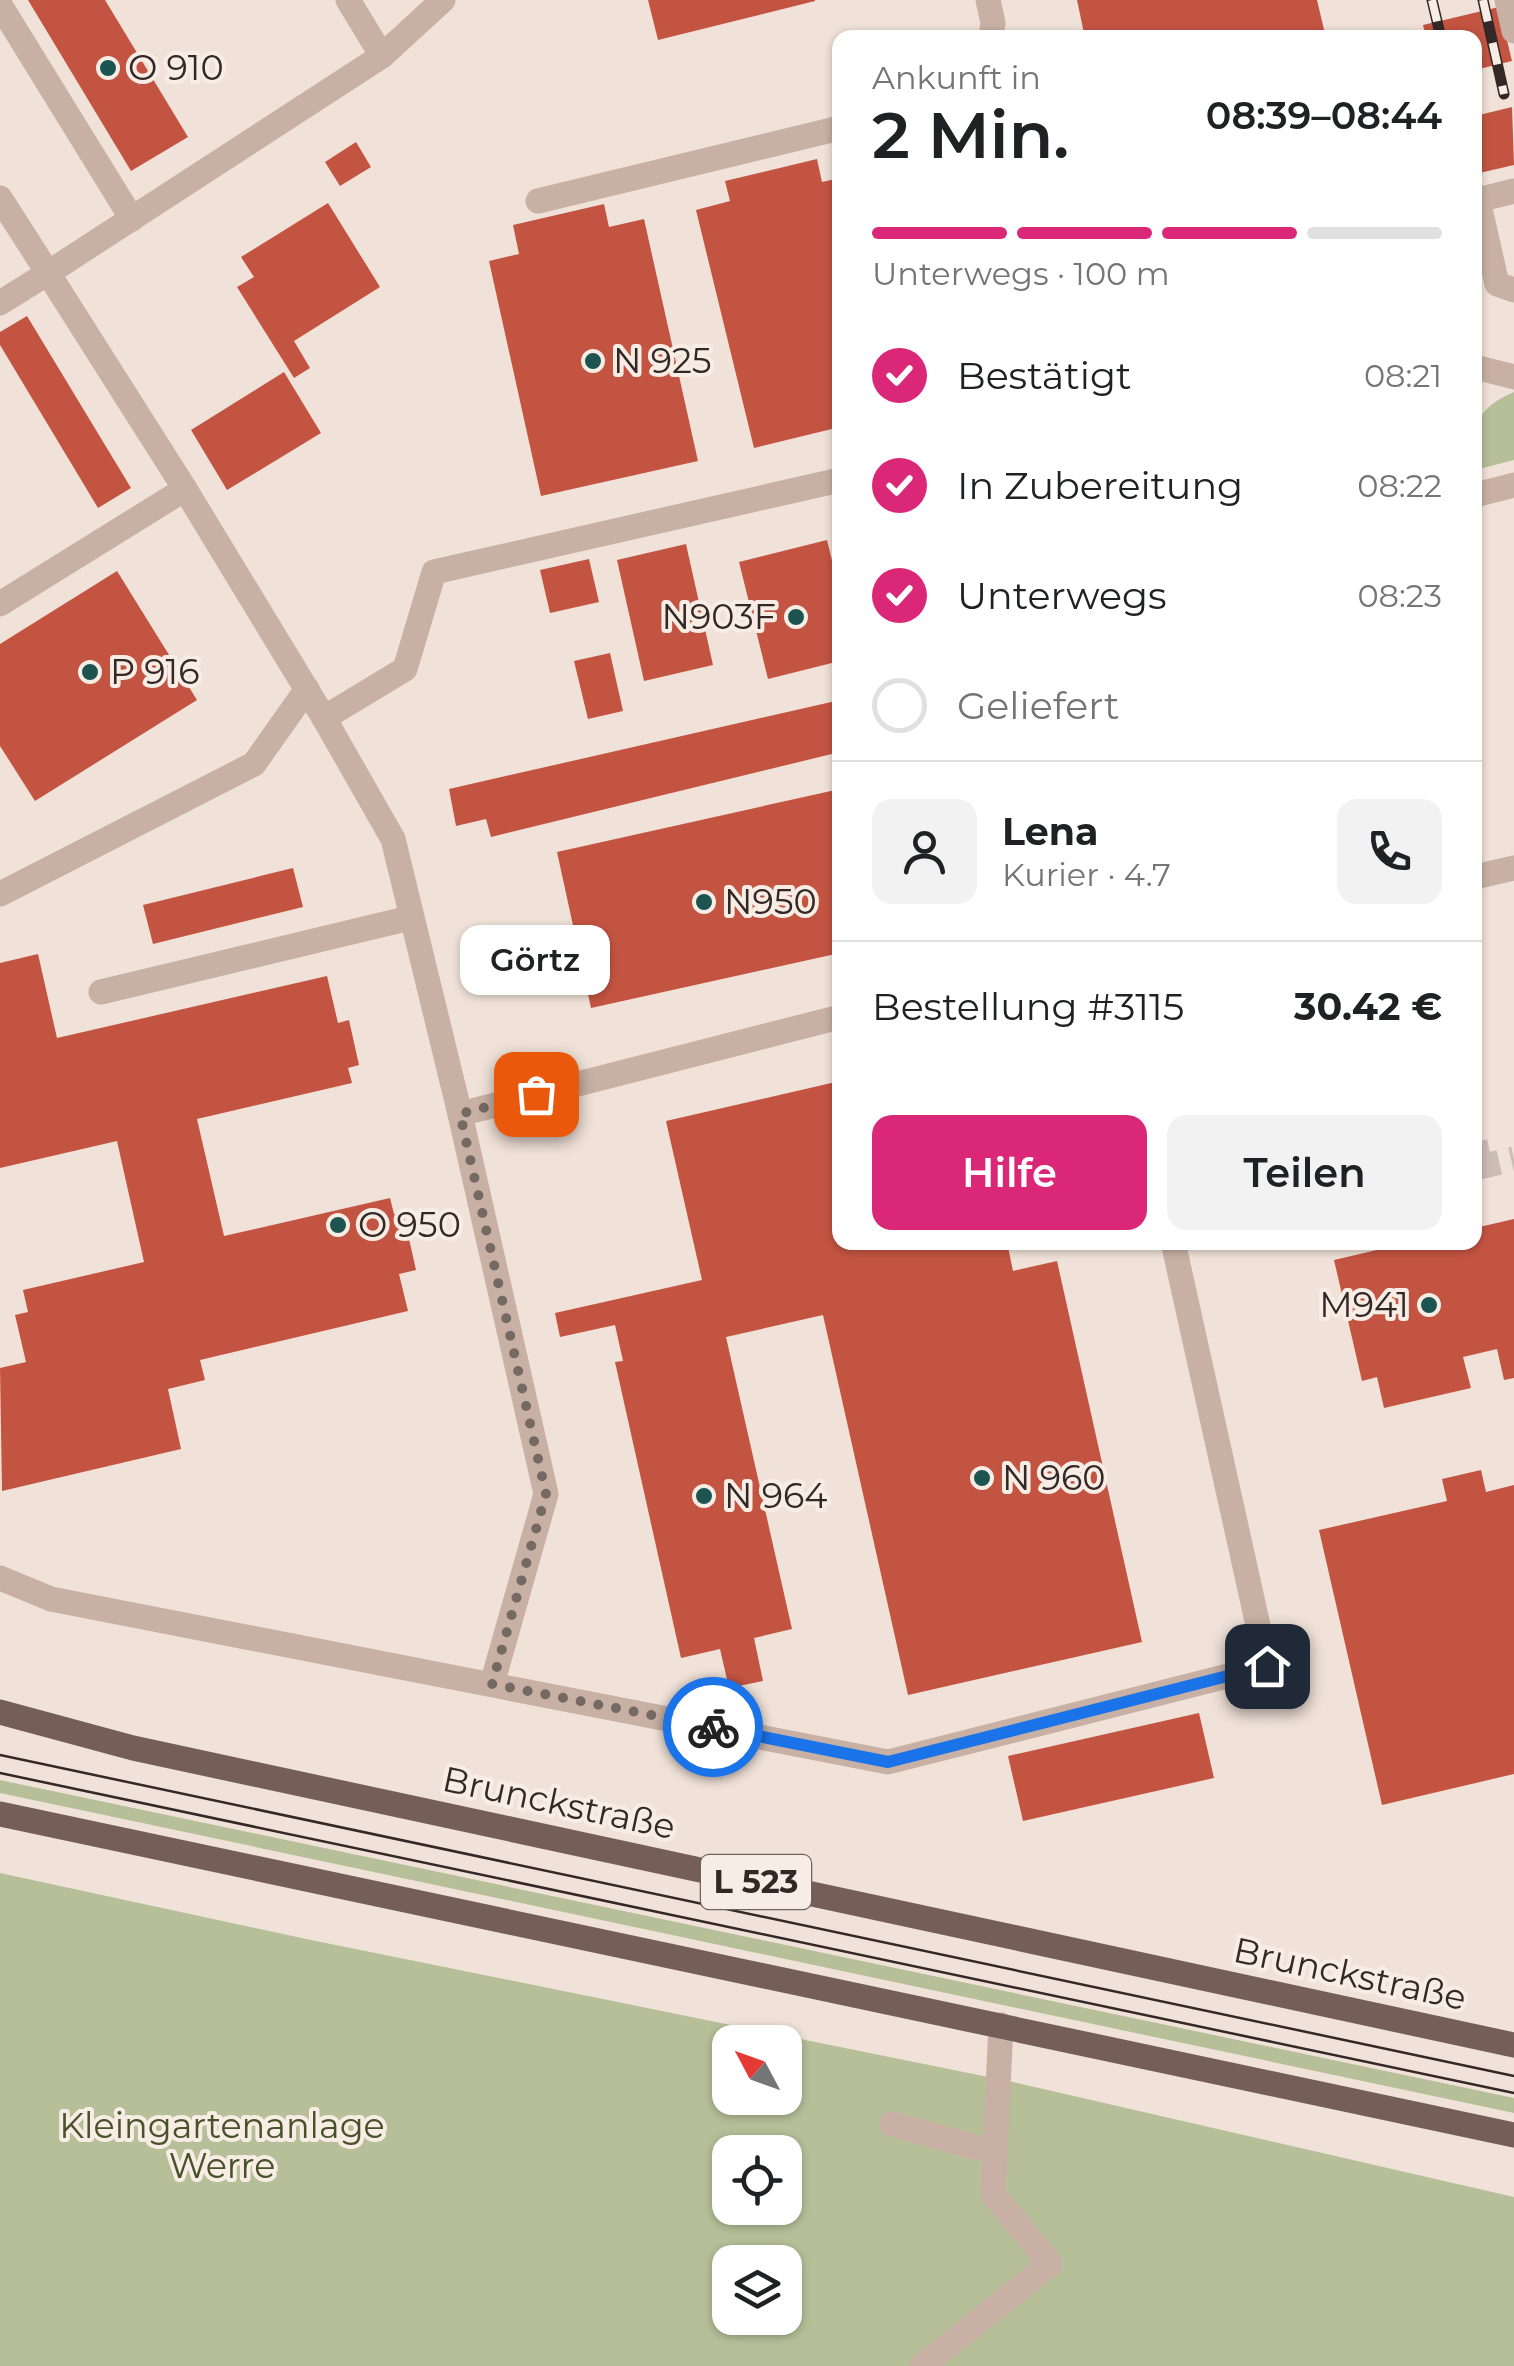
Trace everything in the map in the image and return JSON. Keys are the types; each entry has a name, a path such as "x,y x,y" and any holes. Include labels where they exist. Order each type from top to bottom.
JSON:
{"main road":[{"name":"Brunckstraße","path":"0,1712 134,1748 1514,2045"},
{"name":"L 523","path":"0,1814 1514,2135"}],"street":[{"path":"348,0 382,56"},
{"path":"0,304 382,56 444,0"},
{"path":"988,0 992,30"},
{"path":"1507,0 1514,32"},
{"path":"0,5 132,219"},
{"path":"538,201 832,130"},
{"path":"1482,199 1514,191"},
{"path":"0,198 185,489 307,689 392,839 460,1114 546,1494 492,1684"},
{"path":"1482,218 1497,284 1514,290"},
{"path":"1482,369 1514,377"},
{"path":"324,718 405,669 434,572 832,482"},
{"path":"1482,493 1514,485"},
{"path":"0,604 185,489"},
{"path":"0,894 254,764 307,689"},
{"path":"1482,875 1514,868"},
{"path":"101,992 410,918"},
{"path":"460,1114 832,1019"},
{"path":"0,1578 51,1599 888,1762 1267,1666 1175,1250"},
{"path":"922,2366 1050,2264 993,2194 1001,2024"},
{"path":"892,2124 994,2152"}],"green space":[{"path":"1514,392 1514,460 1482,468 1482,416"},
{"path":"0,1780 1514,2098 1514,2113 0,1793"},
{"name":"Kleingartenanlage Werre","path":"0,1873 731,2025 712,2025 712,2115 802,2115 802,2039 1013,2082 1514,2197 1514,2366 0,2366"}],"building":[{"name":"O 910","path":"28,0 105,0 188,137 131,171"},
{"path":"648,0 815,0 815,1 658,40"},
{"path":"1077,0 1317,0 1324,30 1083,30"},
{"path":"1499,7 1512,61 1482,68 1482,30 1424,30 1423,25"},
{"path":"1512,107 1514,165 1482,172 1482,114"},
{"path":"356,142 371,167 340,186 325,162"},
{"path":"817,159 822,182 832,180 832,429 754,448 696,210 730,201 725,181"},
{"path":"328,203 380,287 294,341 310,368 294,378 237,287 254,277 241,257"},
{"name":"N 925","path":"604,204 609,227 644,219 698,461 541,496 489,261 519,254 513,225"},
{"path":"27,316 131,488 98,508 0,345 0,332"},
{"path":"284,372 321,433 227,490 191,430"},
{"name":"N903F","path":"827,540 832,561 832,663 768,679 739,562"},
{"name":"N903F","path":"686,544 713,665 644,681 617,560"},
{"name":"N903F","path":"589,559 599,602 550,613 540,570"},
{"name":"P 916","path":"117,571 197,700 35,801 0,746 0,644"},
{"name":"N903F","path":"610,653 623,711 588,719 574,661"},
{"path":"832,702 832,754 491,837 486,819 456,826 449,789"},
{"name":"N950","path":"832,791 832,955 591,1008 557,852"},
{"path":"293,868 303,907 153,944 143,905"},
{"name":"O 950","path":"38,954 57,1038 327,976 338,1023 349,1020 359,1065 348,1068 352,1083 197,1119 224,1236 390,1198 394,1214 403,1212 416,1270 399,1274 408,1311 200,1360 205,1380 168,1389 181,1449 2,1491 0,1368 26,1362 15,1315 28,1312 23,1290 144,1262 117,1141 0,1168 0,963"},
{"path":"832,1083 832,1250 1009,1250 1013,1271 1057,1261 1142,1642 908,1695 823,1315 726,1337 792,1629 754,1638 763,1681 729,1688 720,1649 681,1658 615,1362 623,1361 615,1325 560,1337 555,1313 702,1280 666,1121"},
{"name":"M941","path":"1514,1219 1514,1378 1504,1380 1497,1349 1463,1357 1471,1388 1384,1408 1377,1377 1362,1381 1334,1260 1377,1250 1482,1250 1482,1226"},
{"path":"1481,1470 1486,1492 1514,1485 1514,1774 1382,1805 1319,1530 1447,1501 1442,1479"},
{"path":"1199,1713 1214,1778 1023,1821 1008,1756"}],"tunnel":[{"path":"1482,1166 1514,1159"}],"tram line":[{"path":"0,1755 1514,2076"},
{"path":"0,1773 1514,2093"}],"railway":[{"path":"1432,0 1439,30"},
{"path":"1483,0 1504,94"}],"way so far":[{"path":"536,1094 460,1114 546,1494 492,1684 713,1727"}],"place":[{"name":"O 910","path":"108,68"},
{"name":"N 925","path":"593,361"},
{"name":"N903F","path":"796,617"},
{"name":"P 916","path":"90,672"},
{"name":"N950","path":"704,902"},
{"name":"Görtz","path":"536,1094"},
{"name":"O 950","path":"338,1225"},
{"name":"M941","path":"1429,1305"},
{"name":"N 960","path":"982,1478"},
{"name":"N 964","path":"704,1496"}],"route":[{"path":"713,1727 888,1762 1267,1666"}]}
